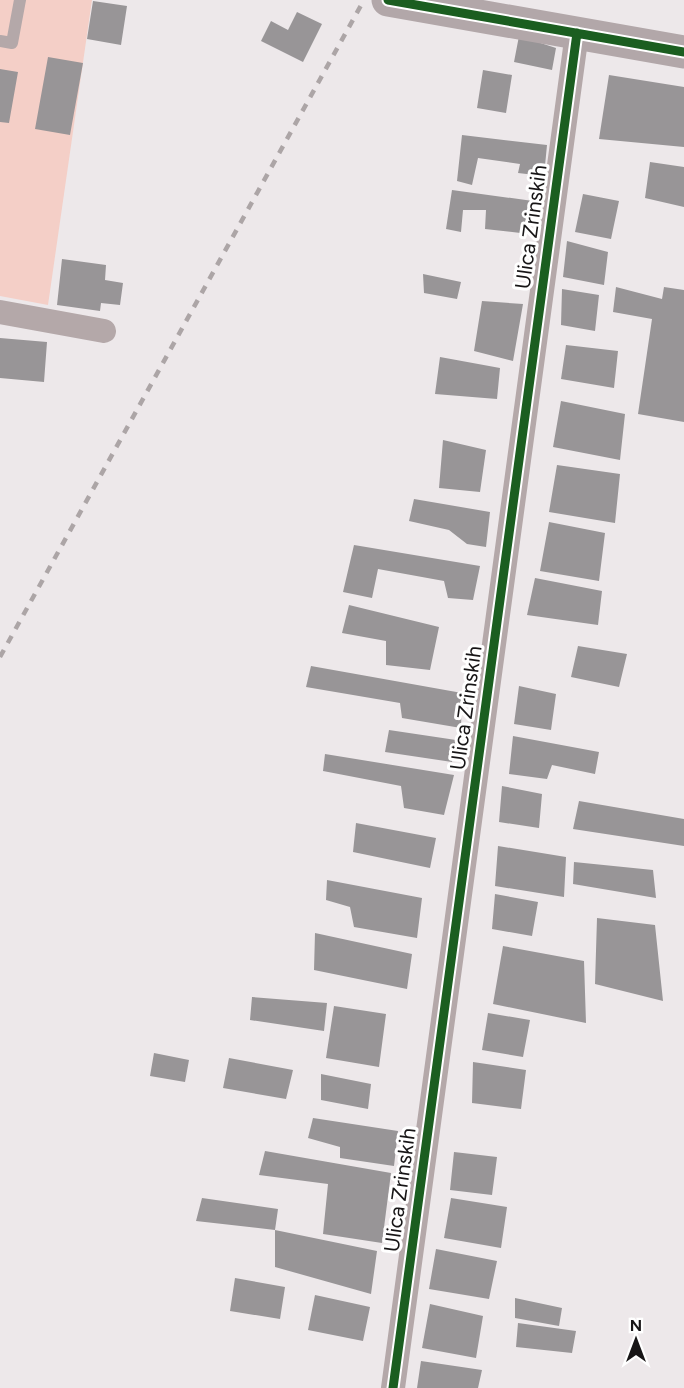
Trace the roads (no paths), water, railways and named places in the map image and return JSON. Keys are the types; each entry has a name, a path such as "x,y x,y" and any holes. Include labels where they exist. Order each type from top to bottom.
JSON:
{"main road":[{"path":"388,0 684,52"}],"street":[{"name":"Ulica Zrinskih","path":"393,1388 577,33"},
{"path":"0,312 104,331"}],"lane":[{"path":"0,41 12,43 20,0"}],"railway":[{"path":"0,657 364,0"}]}
